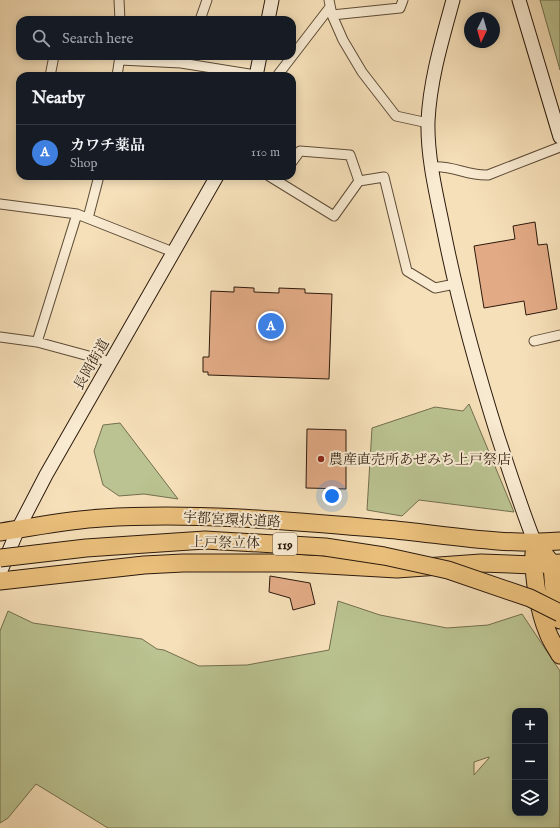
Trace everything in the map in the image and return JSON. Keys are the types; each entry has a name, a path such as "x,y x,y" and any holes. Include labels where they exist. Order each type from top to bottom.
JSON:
{"highway":[{"name":"宇都宮環状道路","path":"0,532 58,522 152,515 214,516 386,529 535,543 560,541"},
{"name":"上戸祭立体","path":"0,547 30,542 148,531 250,531 313,535 388,546 445,558 494,573 560,601"},
{"name":"上戸祭立体","path":"0,558 86,548 205,540 325,547 384,556 448,570 530,598 560,613"},
{"path":"535,543 556,563 554,591 560,620"},
{"path":"535,543 534,565 541,608 548,633 560,655"},
{"name":"119","path":"0,581 129,566 183,562 292,563 397,569 481,563 534,565 556,563"}],"street":[{"path":"119,0 120,16"},
{"path":"201,16 207,0"},
{"path":"269,16 272,0"},
{"path":"330,7 400,8 403,0"},
{"path":"453,0 433,77 428,123 432,167 455,284 480,380 522,513 535,543"},
{"path":"519,0 560,137"},
{"path":"296,51 330,7"},
{"path":"330,7 342,40 362,72 396,116 428,123"},
{"path":"51,72 53,60"},
{"path":"118,72 120,60"},
{"path":"188,60 239,72"},
{"path":"257,72 259,60"},
{"path":"280,72 289,60"},
{"path":"432,167 445,166 476,175 488,175 560,147"},
{"path":"296,156 300,151 350,155 359,181"},
{"path":"282,180 334,216 359,181 384,177 407,271 435,288 455,284"},
{"path":"88,218 98,180"},
{"name":"長岡街道","path":"0,573 18,529 46,475 215,180"},
{"path":"0,204 77,214 173,252"},
{"path":"37,342 77,214"},
{"path":"534,341 560,335"},
{"path":"0,337 37,342 111,362"}],"green space":[{"path":"540,0 560,0 560,70"},
{"path":"469,404 514,512 419,500 402,516 367,510 372,428 435,407 463,411"},
{"path":"120,423 178,499 144,494 119,496 103,485 94,451 103,425"},
{"path":"338,601 380,615 447,628 488,625 522,614 560,671 560,828 108,828 36,784 8,818 0,823 0,631 8,611 33,623 142,639 157,649 164,650 199,666 247,665 329,650","holes":["489,758 474,775 474,762"]}],"building":[{"path":"535,222 538,245 547,244 557,309 526,315 524,301 484,308 474,246 515,239 513,226"},
{"path":"234,287 254,288 254,292 279,293 279,288 305,289 305,293 332,294 329,379 208,375 208,372 203,372 203,357 209,357 211,291 234,292"},
{"name":"農産直売所あぜみち上戸祭店","path":"307,429 346,430 346,489 306,488"},
{"path":"270,576 310,583 315,604 293,610 290,598 269,592"}],"place":[{"name":"カワチ薬品","path":"271,326"},
{"name":"農産直売所あぜみち上戸祭店","path":"321,459"}]}
